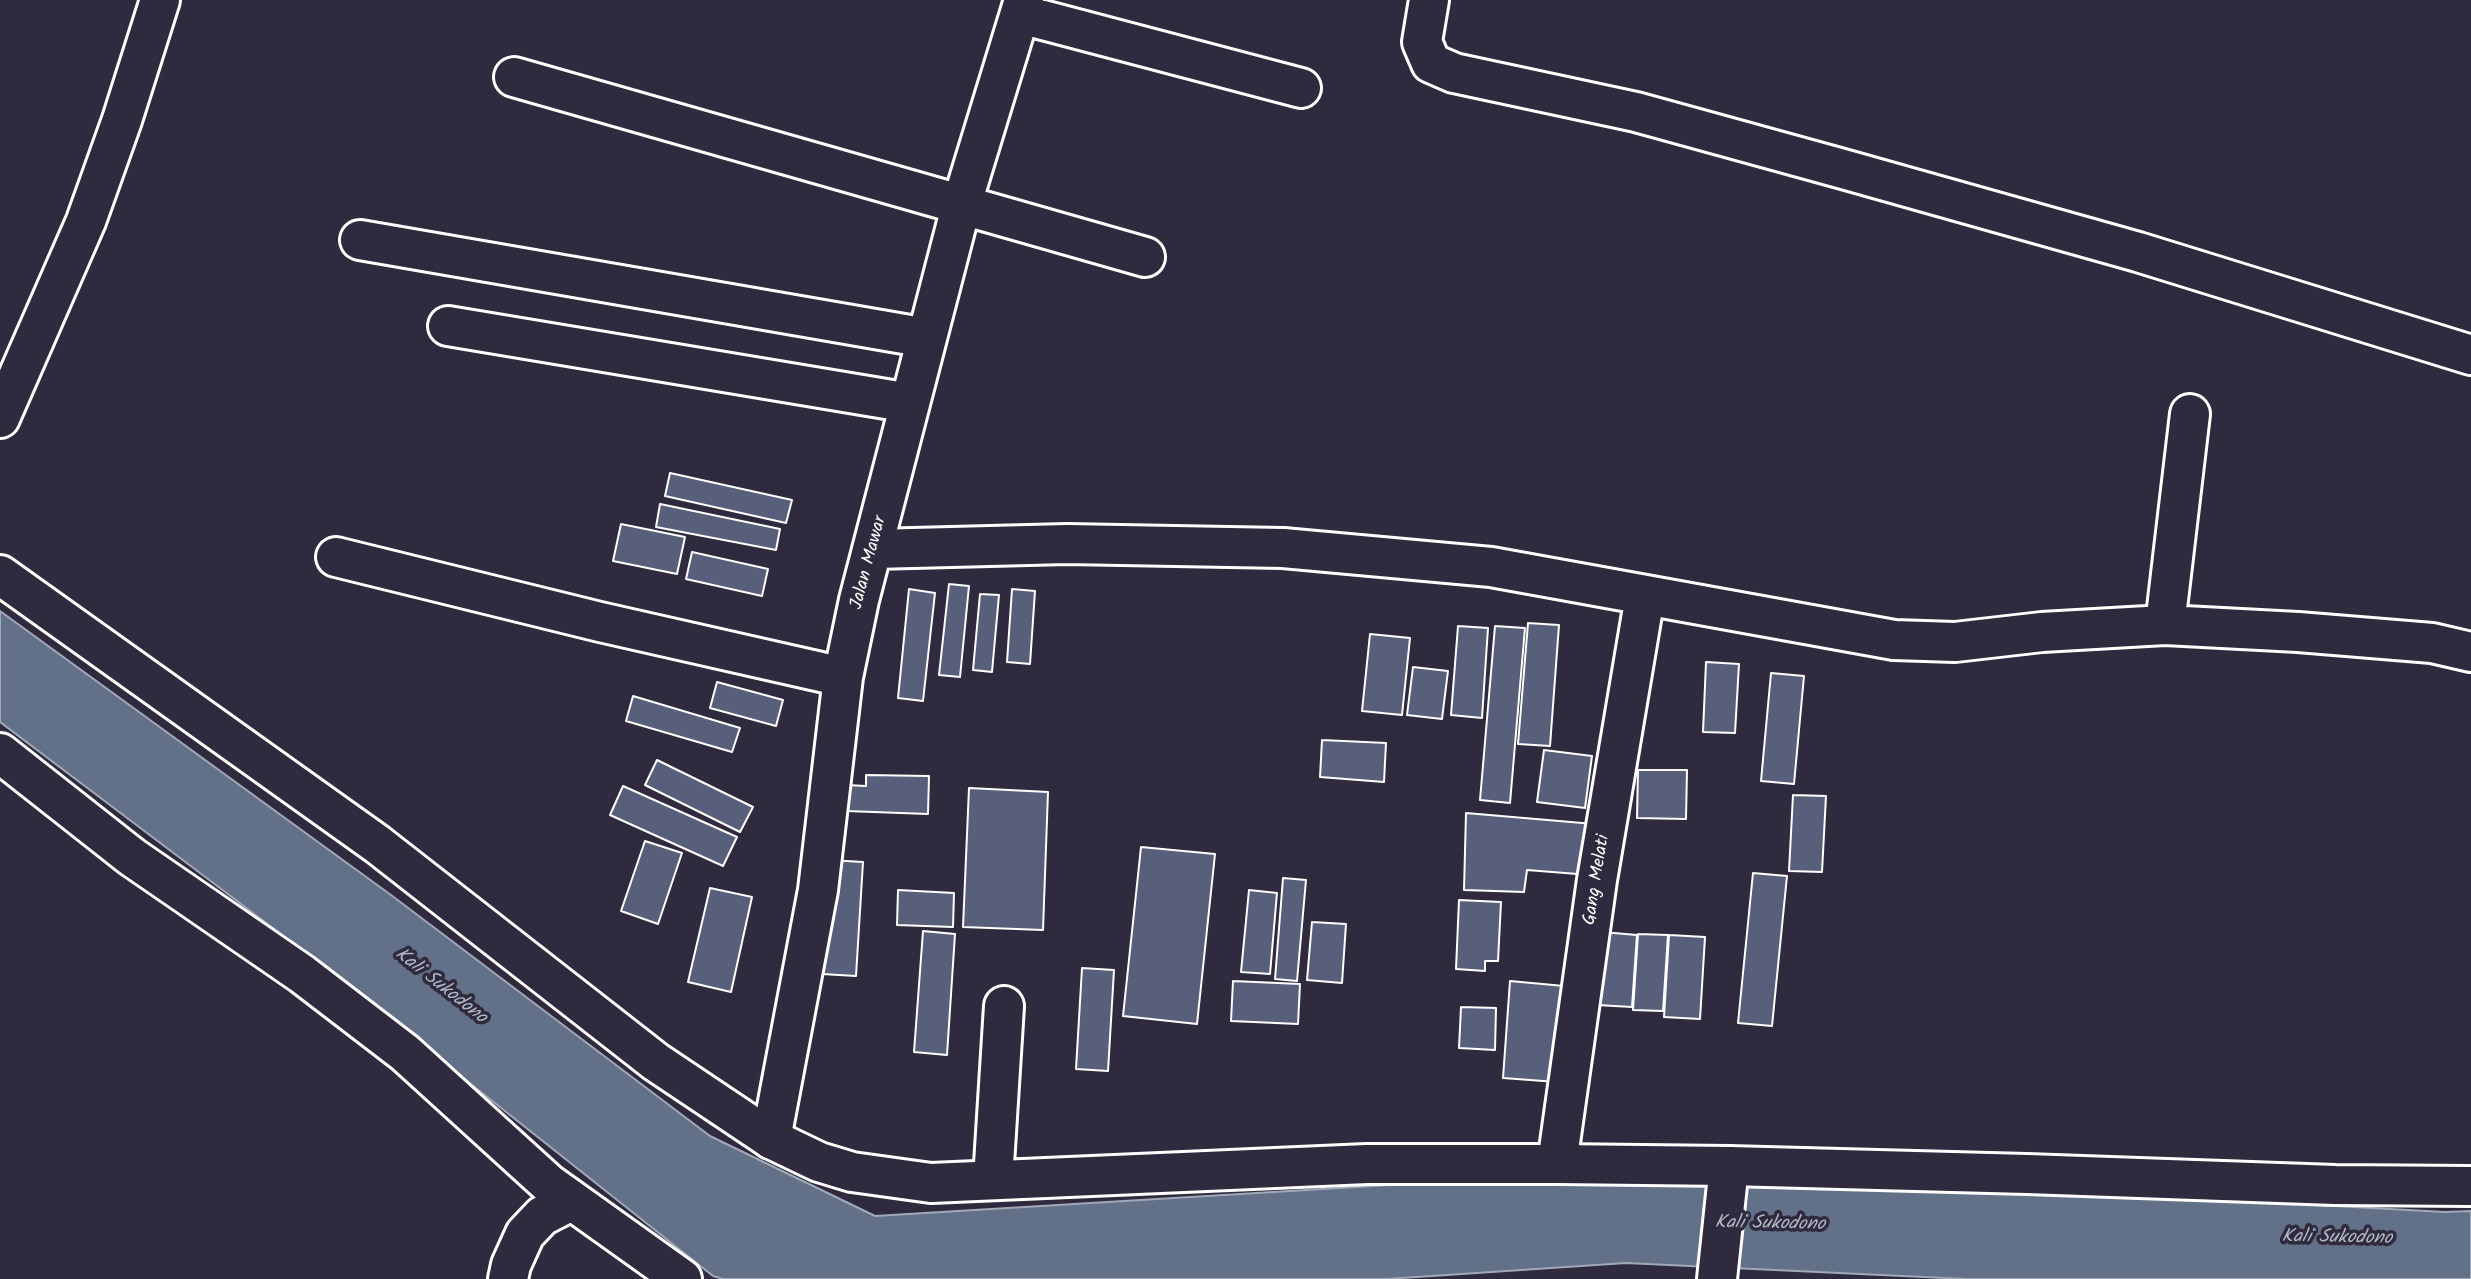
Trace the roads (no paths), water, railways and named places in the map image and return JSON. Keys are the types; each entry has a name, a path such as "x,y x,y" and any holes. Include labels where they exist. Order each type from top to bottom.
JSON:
{"street":[{"path":"0,418 86,221 160,0"},
{"path":"1429,0 1423,43 1431,62 1454,73 1636,112 1857,172 2138,252 2471,355"},
{"path":"1022,7 1301,88"},
{"name":"Jalan Mawar","path":"771,1139 818,890 843,677 859,600 962,203 1022,7"},
{"path":"514,77 1145,257"},
{"path":"360,240 927,338"},
{"path":"448,326 910,403"},
{"path":"2165,625 2190,414"},
{"path":"874,549 1067,544 1283,548 1491,568 1894,640 1955,642 2042,632 2165,625 2418,642 2471,652"},
{"path":"336,557 600,622 843,677"},
{"path":"0,575 377,844 656,1062 771,1139 819,1162 852,1172 931,1183 1367,1164 1557,1164 2335,1185 2471,1186"},
{"name":"Gang Melati","path":"1557,1164 1597,880 1645,596"},
{"path":"0,753 132,857 302,974 405,1053 549,1184 682,1279"},
{"path":"993,1180 1004,1006"},
{"path":"1717,1279 1728,1169"},
{"path":"508,1279 511,1265 525,1234 542,1216 571,1201"}],"water":[{"name":"Kali Sukodono","path":"0,611 391,895 710,1136 875,1216 1655,1169 2445,1212 2471,1211 2471,1279 1966,1279 1626,1263 1387,1279 723,1279 713,1276 298,947 0,722"}]}
